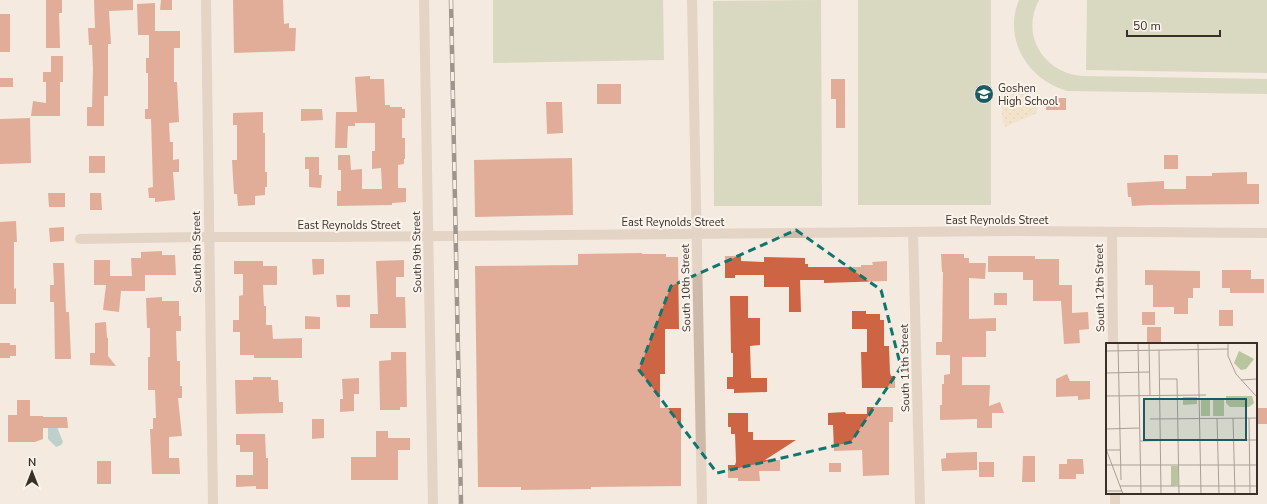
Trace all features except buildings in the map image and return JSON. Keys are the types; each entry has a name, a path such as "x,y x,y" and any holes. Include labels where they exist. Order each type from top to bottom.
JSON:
{"street":[{"name":"South 8th Street","path":"206,0 213,504"},
{"name":"South 9th Street","path":"424,0 433,504"},
{"name":"South 10th Street","path":"692,0 702,504"},
{"name":"East Reynolds Street","path":"80,239 913,232 1267,233"},
{"name":"South 11th Street","path":"913,232 920,504"},
{"name":"South 12th Street","path":"1112,232 1113,343"}],"highlighted area":[{"path":"796,230 881,290 901,367 851,442 717,473 639,370 671,286"}],"sand":[{"path":"1007,87 1037,99 1037,113 1005,127 1002,116 1002,107"}],"green space":[{"path":"493,0 663,0 664,60 493,63"},
{"path":"821,0 822,206 714,206 713,1"},
{"path":"858,0 991,0 991,205 858,205"},
{"path":"1019,0 1039,0 1034,13 1032,26 1034,39 1039,50 1047,60 1057,68 1068,73 1082,76 1267,79 1267,94 1067,91 1040,77 1022,56 1014,29 1015,15"},
{"path":"1087,0 1267,0 1267,73 1086,70"}],"water":[{"path":"57,427 63,442 61,445 56,447 48,439 48,428"}],"railway":[{"path":"451,0 461,504"}],"place":[{"name":"Goshen High School","path":"984,94"}]}
